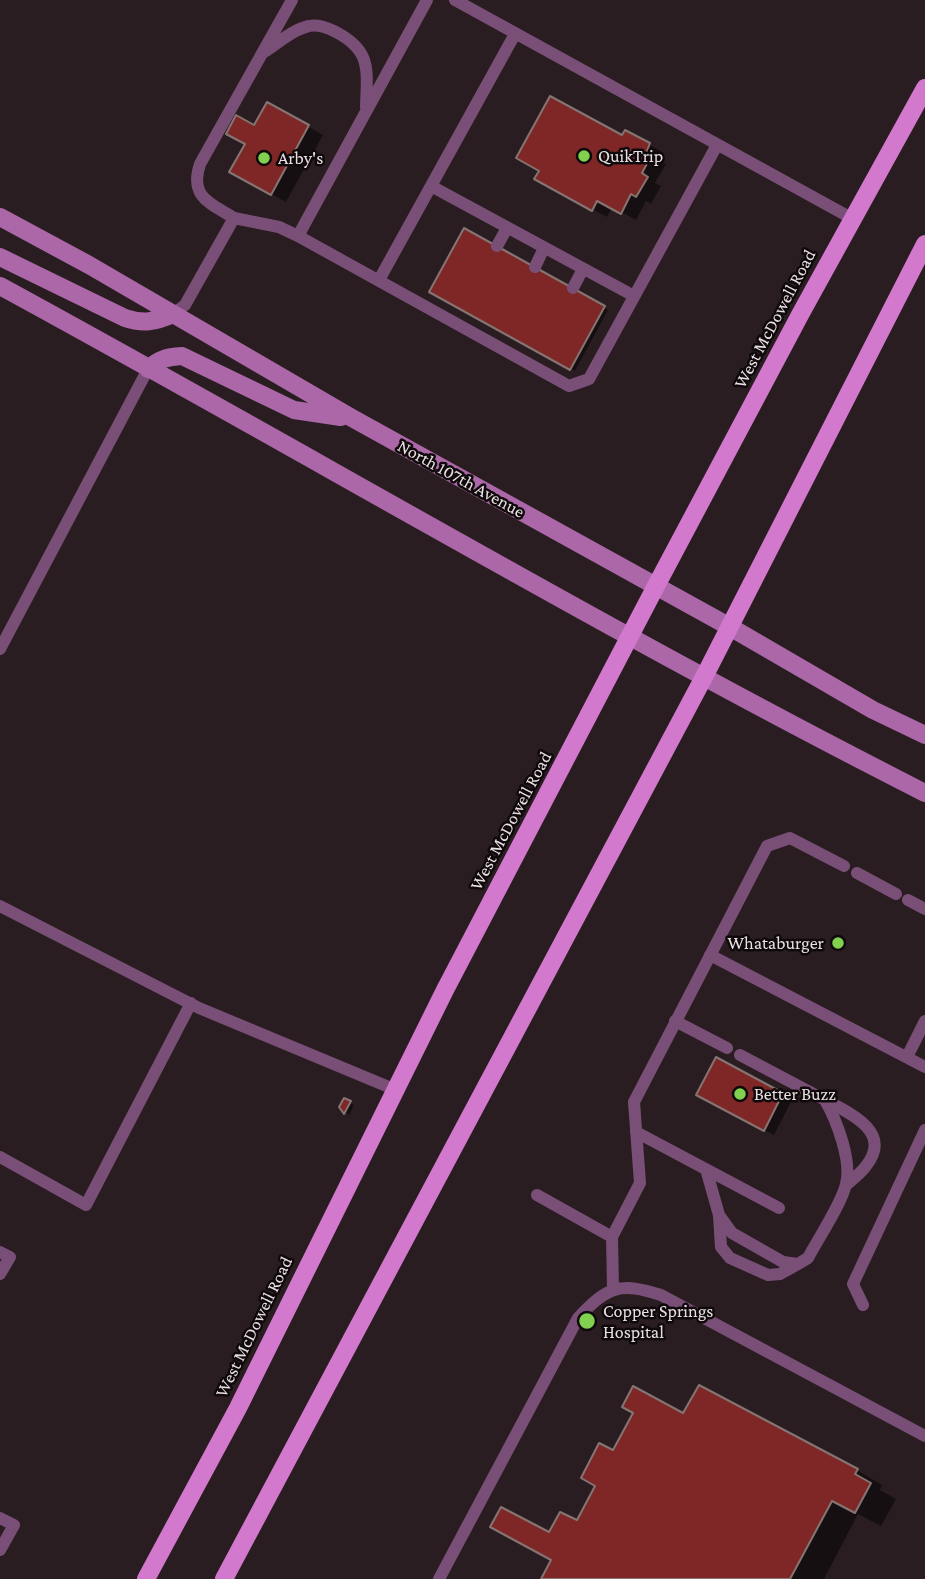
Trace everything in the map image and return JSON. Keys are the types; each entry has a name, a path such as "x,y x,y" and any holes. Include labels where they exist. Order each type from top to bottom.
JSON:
{"main road":[{"name":"West McDowell Road","path":"146,1579 238,1408 451,978 656,586 925,88"},
{"name":"North 107th Avenue","path":"0,217 873,710 925,735"},
{"path":"224,1579 704,677 925,244"},
{"path":"0,257 125,318 145,323 173,314"},
{"path":"0,286 630,637 925,793"},
{"path":"148,369 167,357 182,356 294,411 352,418"}],"lane":[{"path":"292,0 200,164 195,178 197,191 207,201 234,218 279,228 298,236 569,386 589,379 717,145"},
{"path":"298,236 427,0"},
{"path":"455,0 853,219"},
{"path":"262,54 295,32 311,25 330,29 349,39 360,49 367,66 366,111"},
{"path":"379,280 515,34"},
{"path":"431,186 634,296"},
{"path":"173,314 185,305 234,218"},
{"path":"498,246 507,228"},
{"path":"535,267 544,248"},
{"path":"573,288 583,269"},
{"path":"456,323 462,310"},
{"path":"493,344 500,331"},
{"path":"530,365 537,352"},
{"path":"0,649 148,369"},
{"path":"613,1289 612,1237 640,1183 634,1102 767,846 790,838 844,866"},
{"path":"857,873 925,909"},
{"path":"0,906 191,1003 396,1090"},
{"path":"710,954 925,1067"},
{"path":"0,1157 86,1205 191,1003"},
{"path":"675,1021 727,1048"},
{"path":"907,1057 925,1021"},
{"path":"706,1169 719,1215 721,1247 730,1258 768,1275 780,1274 808,1258 846,1185 866,1166 873,1155 875,1138 867,1125 740,1055"},
{"path":"825,1100 832,1113 848,1164 846,1185"},
{"path":"863,1304 853,1284 925,1130"},
{"path":"636,1132 779,1208"},
{"path":"537,1195 612,1237"},
{"path":"719,1215 732,1233 783,1262 798,1264"},
{"path":"0,1252 10,1257 0,1274"},
{"path":"439,1579 578,1318 593,1302 613,1289 638,1288 661,1295 925,1436"},
{"path":"0,1518 14,1525 0,1550"}],"building":[{"name":"QuikTrip","path":"550,96 622,135 625,130 650,143 647,151 652,154 642,173 648,177 636,197 631,194 621,214 597,201 592,211 534,179 539,171 516,158"},
{"name":"Arby's","path":"267,102 309,125 271,195 229,172 245,144 226,134 236,115 254,125"},
{"path":"464,228 605,306 570,370 429,292"},
{"name":"Better Buzz","path":"716,1057 783,1093 764,1131 696,1095"},
{"path":"344,1098 351,1101 344,1114 339,1107"},
{"path":"699,1385 858,1469 855,1474 871,1483 855,1513 832,1501 790,1579 541,1579 551,1560 490,1527 501,1507 549,1532 560,1512 577,1520 595,1486 581,1478 599,1443 613,1450 633,1413 622,1407 633,1386 683,1413"}],"place":[{"name":"QuikTrip","path":"584,156"},
{"name":"Arby's","path":"264,158"},
{"name":"Whataburger","path":"838,943"},
{"name":"Better Buzz","path":"740,1094"},
{"name":"Copper Springs Hospital","path":"587,1321"}]}
